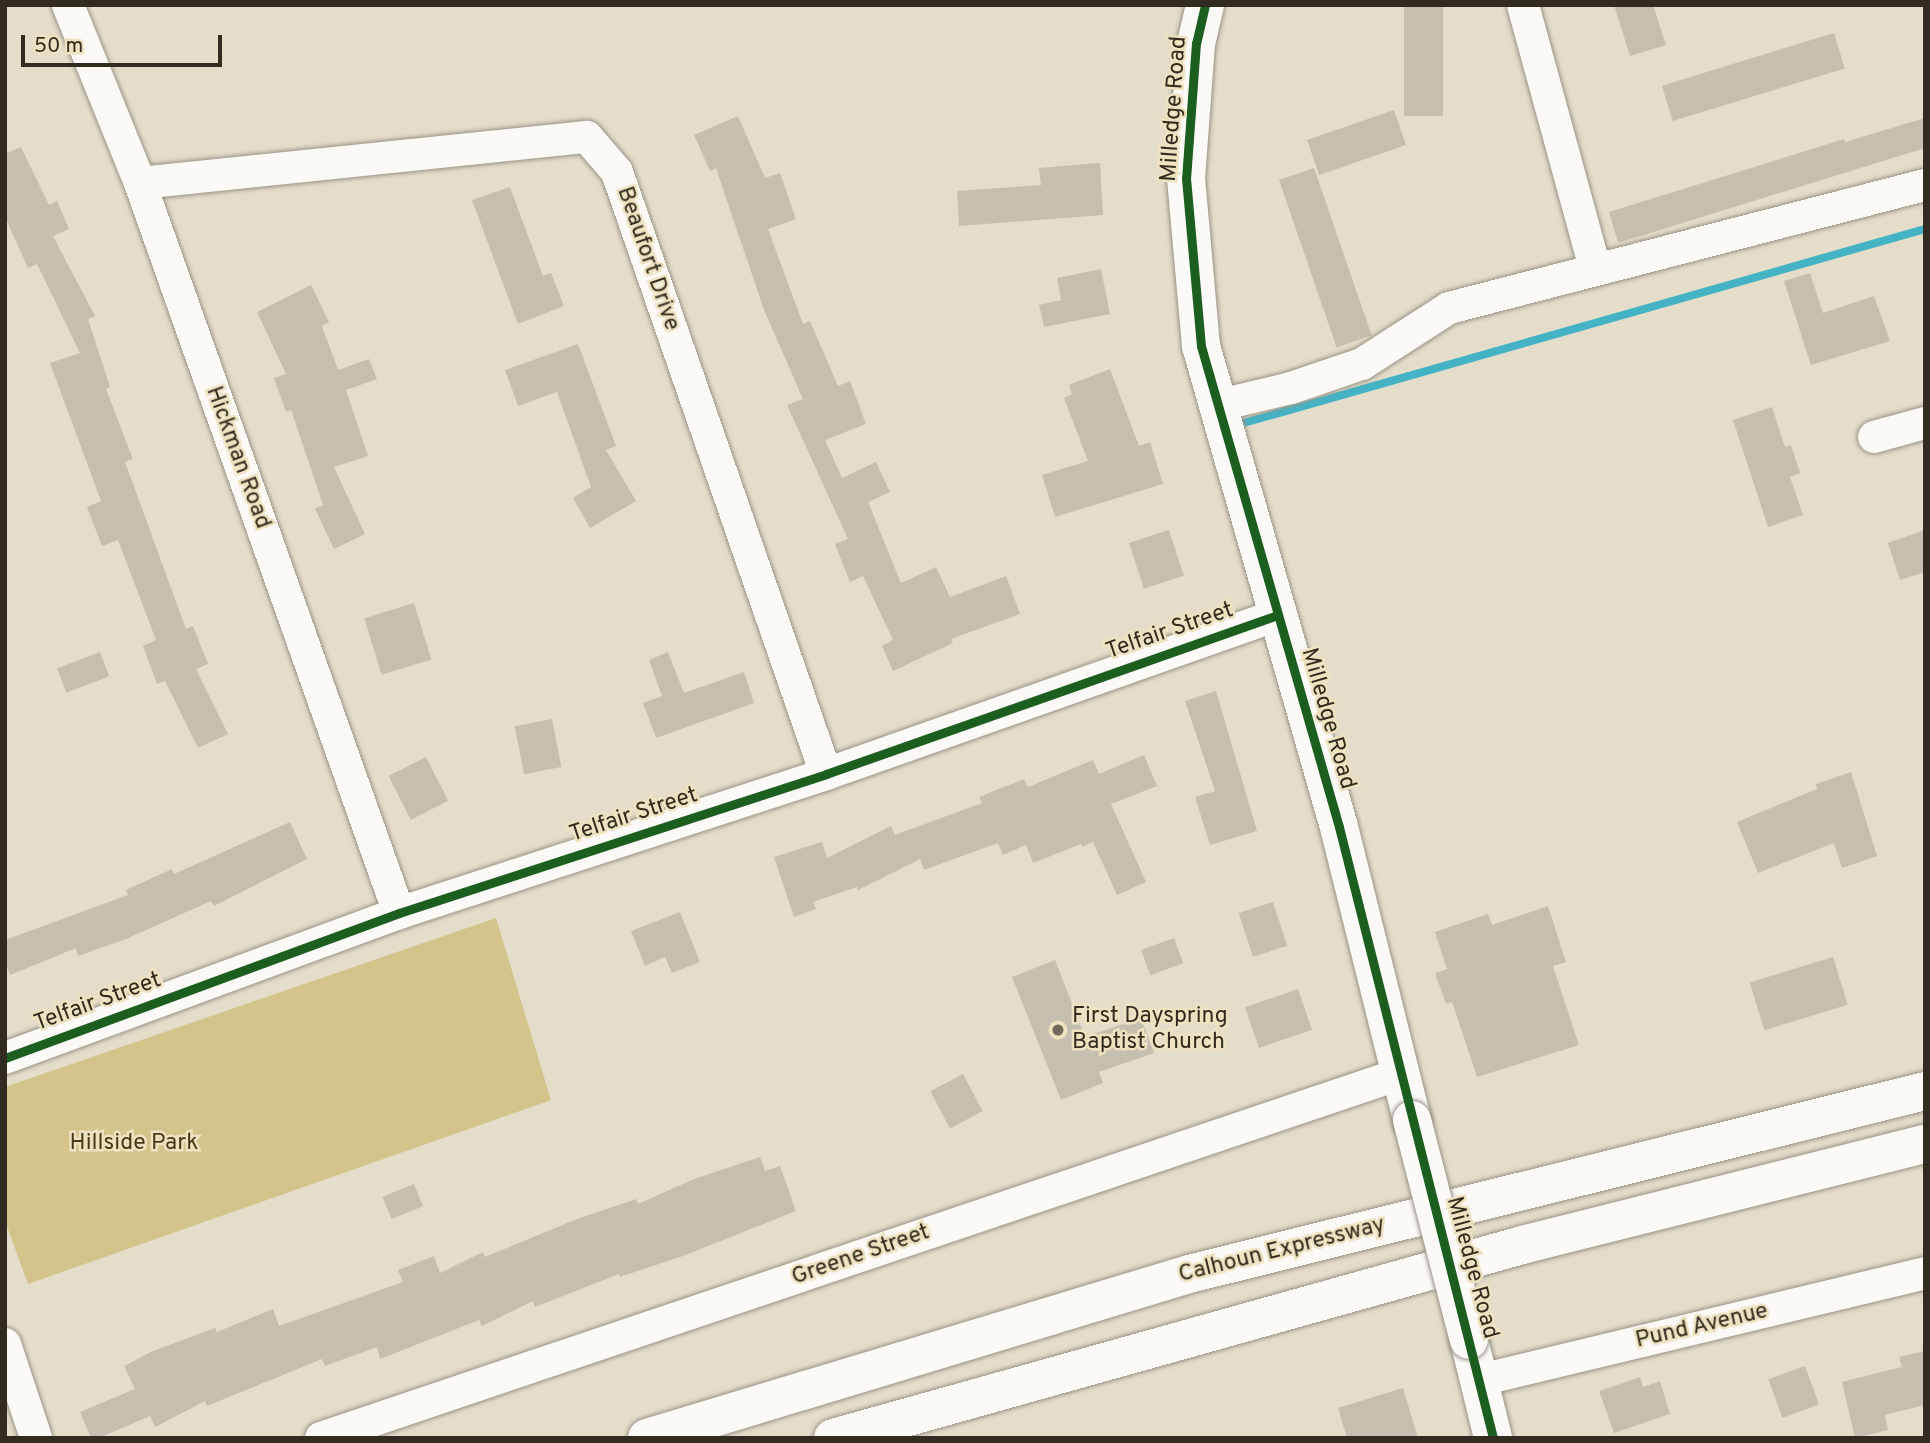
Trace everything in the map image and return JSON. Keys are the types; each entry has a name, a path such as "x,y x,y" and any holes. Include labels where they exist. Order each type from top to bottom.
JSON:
{"main road":[{"name":"Milledge Road","path":"1205,5 1196,43 1186,178 1201,346 1216,406 1339,827 1493,1438"},
{"name":"Calhoun Expressway","path":"647,1438 1189,1274 1925,1091"},
{"path":"833,1438 1526,1244 1925,1144"}],"street":[{"name":"Hickman Road","path":"68,5 140,183 399,913"},
{"path":"1523,5 1595,269"},
{"name":"Beaufort Drive","path":"140,183 587,137 617,172 826,774"},
{"path":"1216,406 1291,388 1362,365 1449,308 1925,186"},
{"path":"1874,437 1925,423"},
{"name":"Telfair Street","path":"5,1058 399,913 826,774 1277,615"},
{"name":"Greene Street","path":"321,1438 1400,1073"},
{"name":"Pund Avenue","path":"1480,1380 1925,1273"},
{"path":"5,1345 36,1438"}],"green space":[{"name":"Hillside Park","path":"496,918 551,1100 28,1284 5,1221 5,1087"}],"building":[{"path":"1404,5 1443,5 1443,116 1404,116"},
{"path":"1614,5 1653,5 1666,45 1630,56"},
{"path":"1834,33 1845,68 1673,121 1662,86"},
{"path":"1394,110 1406,145 1319,175 1307,140"},
{"path":"738,116 765,178 780,173 796,219 768,229 803,324 810,321 838,386 850,381 866,424 825,440 842,478 876,462 890,492 868,502 901,583 936,567 950,597 1006,576 1020,614 951,639 953,643 893,671 882,646 893,640 863,576 850,582 835,544 848,539 787,405 803,399 764,310 716,168 710,171 694,135"},
{"path":"1925,118 1925,148 1618,243 1609,212 1844,139 1845,142"},
{"path":"21,147 49,205 57,201 69,229 53,236 95,316 88,319 110,387 106,389 133,459 125,462 186,629 193,626 208,664 196,669 228,734 198,748 165,681 157,684 143,646 156,640 118,540 102,546 87,507 101,501 50,363 80,353 37,264 28,268 5,217 5,154"},
{"path":"1100,163 1103,215 959,226 957,191 1041,185 1039,168"},
{"path":"1314,168 1372,335 1337,347 1279,180"},
{"path":"510,187 543,276 551,273 564,306 518,324 472,200"},
{"path":"1101,269 1110,314 1044,327 1039,305 1061,300 1057,278"},
{"path":"1810,273 1823,313 1874,296 1890,341 1811,365 1784,281"},
{"path":"311,285 329,322 322,326 338,370 369,359 377,379 346,390 368,456 334,467 365,534 334,549 315,509 323,505 291,410 286,412 274,378 286,374 257,312"},
{"path":"578,344 616,446 606,450 636,501 590,528 573,498 591,487 557,392 518,406 505,370"},
{"path":"1110,369 1139,446 1150,442 1163,484 1055,517 1042,475 1088,461 1064,398 1072,394 1069,385"},
{"path":"1772,407 1785,447 1791,445 1800,473 1790,477 1803,515 1768,527 1733,420"},
{"path":"1169,530 1184,576 1144,589 1129,543"},
{"path":"1925,530 1925,572 1900,580 1888,543"},
{"path":"414,603 431,659 382,675 364,618"},
{"path":"100,652 109,676 66,693 57,668"},
{"path":"668,652 684,693 744,672 754,703 656,738 643,703 662,696 649,660"},
{"path":"1216,691 1257,831 1210,845 1195,797 1215,791 1185,701"},
{"path":"552,719 561,767 524,774 515,726"},
{"path":"1144,755 1157,786 1111,804 1146,882 1117,895 1093,842 1033,863 1026,845 1003,855 998,843 924,870 920,859 858,890 857,887 813,902 816,909 794,917 774,857 822,842 827,858 891,826 895,835 982,803 979,797 1024,779 1028,787 1093,760 1099,774"},
{"path":"426,757 448,801 411,820 389,776"},
{"path":"1851,772 1877,856 1842,868 1834,843 1758,873 1737,822 1817,789 1816,784"},
{"path":"290,822 307,859 214,906 211,901 126,939 78,956 76,948 10,975 5,962 5,940 128,895 126,890 172,869 174,874"},
{"path":"1273,902 1287,946 1253,957 1239,913"},
{"path":"1548,906 1566,962 1553,966 1579,1045 1477,1077 1452,1002 1446,1004 1435,973 1447,969 1435,932 1488,914 1492,925"},
{"path":"680,912 700,962 672,973 665,957 645,966 631,931"},
{"path":"1174,938 1183,963 1150,975 1141,950"},
{"path":"1833,957 1848,1005 1764,1030 1750,982"},
{"name":"First Dayspring Baptist Church","path":"1055,960 1085,1037 1141,1018 1154,1053 1099,1072 1103,1083 1061,1100 1012,977"},
{"path":"1298,989 1312,1030 1259,1048 1245,1007"},
{"path":"963,1074 983,1111 950,1128 930,1091"},
{"path":"760,1157 765,1171 780,1166 796,1211 683,1256 620,1277 619,1274 535,1307 533,1301 482,1326 479,1320 380,1359 377,1347 325,1366 322,1359 207,1406 205,1401 155,1427 150,1416 99,1438 91,1438 80,1412 135,1389 124,1366 153,1351 215,1328 217,1332 273,1309 279,1326 403,1282 398,1270 434,1256 440,1273 483,1252 485,1257 577,1219 636,1199 638,1204 694,1179"},
{"path":"414,1184 423,1206 391,1219 382,1197"},
{"path":"1925,1351 1925,1405 1885,1415 1888,1430 1855,1438 1842,1382 1902,1367 1899,1357"},
{"path":"1805,1366 1819,1405 1782,1418 1768,1379"},
{"path":"1640,1377 1643,1387 1660,1381 1670,1414 1614,1433 1599,1391"},
{"path":"1403,1388 1418,1438 1347,1438 1338,1408"}],"waterway":[{"path":"1233,426 1925,229"}],"cycle path":[{"path":"1205,5 1196,43 1186,178 1201,346 1339,827 1493,1438"},
{"path":"5,1058 399,913 826,774 1277,615"}],"place":[{"name":"First Dayspring Baptist Church","path":"1058,1030"}]}
